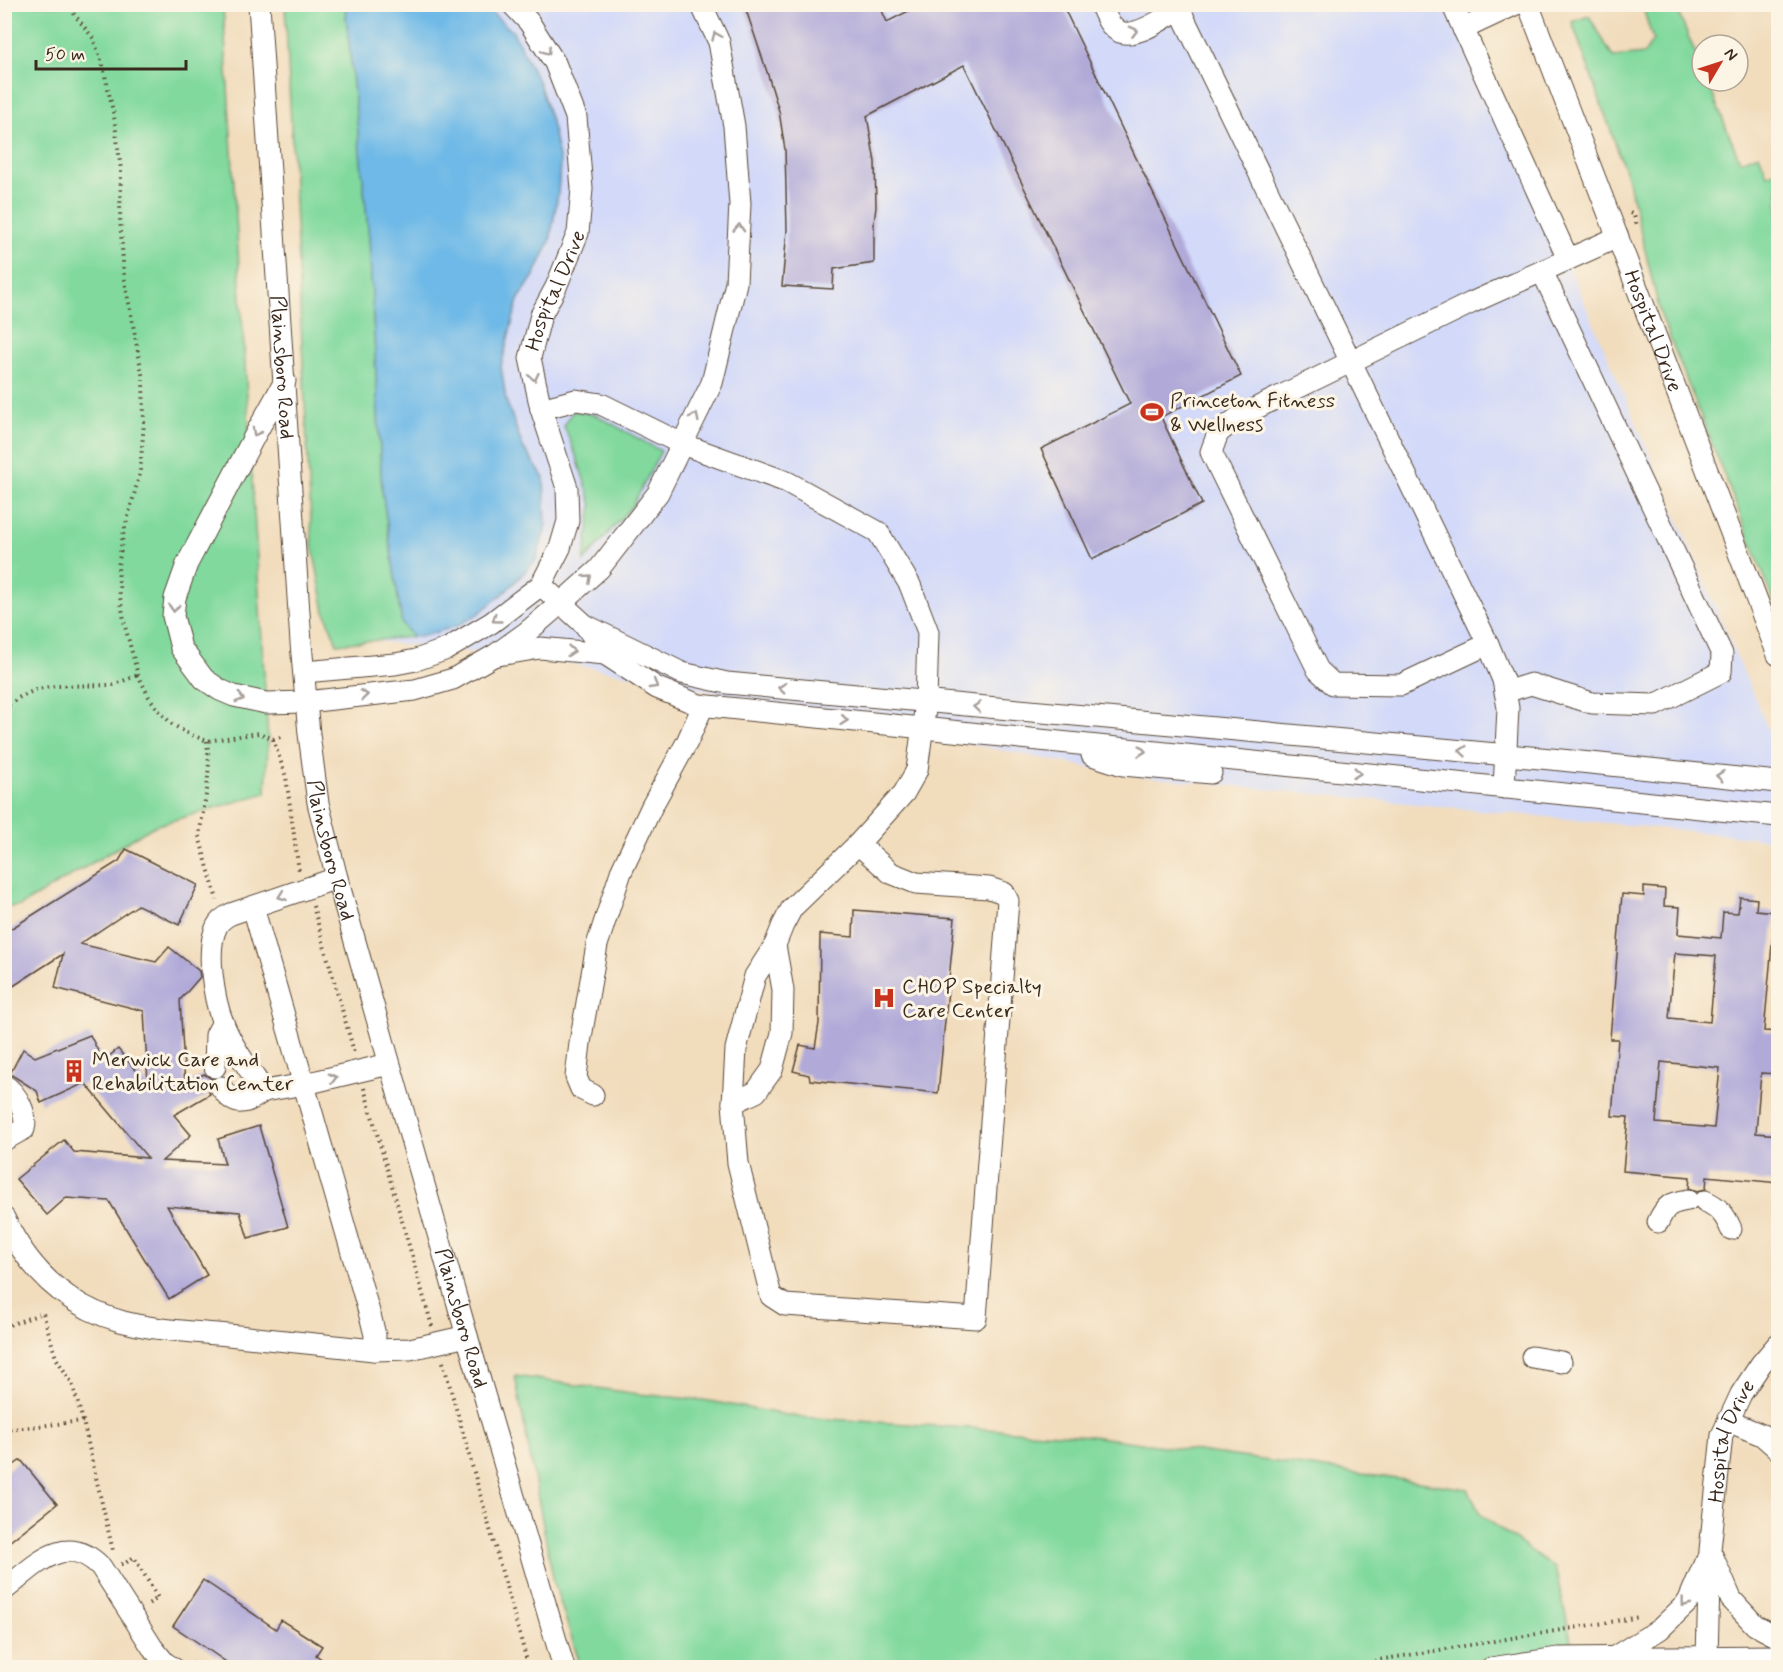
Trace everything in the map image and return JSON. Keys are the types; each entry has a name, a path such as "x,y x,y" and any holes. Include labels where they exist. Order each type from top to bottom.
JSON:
{"street":[{"name":"Plainsboro Road","path":"259,4 306,702 318,803 389,1064 564,1668"},
{"name":"Hospital Drive","path":"512,4 529,22 555,63 576,117 582,189 578,233 542,315 530,358 541,409 567,488 568,521 560,548 541,585"},
{"path":"285,381 187,564 175,598 173,616 181,648 204,679 220,690 250,701 266,703 306,702 415,690 453,679 495,655 561,603 598,569 658,493 712,383 736,282 740,204 734,126 719,42 701,4"},
{"path":"1100,4 1113,28 1122,33 1142,30 1178,7 1488,644 1503,680 1508,708 1504,788"},
{"path":"1452,4 1568,259"},
{"path":"1463,28 1516,4"},
{"name":"Hospital Drive","path":"1528,4 1779,655"},
{"path":"1488,644 1401,685 1333,684 1318,670 1211,452 1218,433 1240,416 1471,303 1618,237"},
{"path":"1505,692 1531,684 1592,703 1655,705 1721,672 1722,654 1542,271"},
{"path":"541,409 576,400 601,404 682,444 787,482 878,532 910,585 928,632 924,729 917,770 904,793 858,844 792,908 775,945 755,976 736,1049 733,1103 738,1163 771,1296 785,1305 976,1318 1008,901 1004,893 989,888 916,883 891,873 858,844"},
{"path":"304,672 395,664 416,660 447,649 491,623 541,585 585,625 605,654 657,688 702,706 1779,816"},
{"path":"585,625 682,673 727,683 1779,782"},
{"path":"495,655 540,648 605,654"},
{"path":"593,1095 580,1089 576,1077 597,945 621,872 652,806 687,742 702,706"},
{"path":"264,1091 239,1054 223,1022 216,997 212,960 212,943 215,932 222,919 231,914 337,878"},
{"path":"253,907 371,1319 375,1335 374,1350"},
{"path":"733,1103 756,1092 772,1070 782,1033 783,990 775,945"},
{"path":"223,1022 216,1035 218,1077 227,1095 242,1103 264,1091 305,1084 389,1064"},
{"path":"4,1085 8,1087 21,1107 26,1124 24,1130 4,1140"},
{"path":"1658,1222 1664,1210 1673,1202 1697,1200 1717,1206 1726,1216 1731,1229"},
{"path":"4,1218 24,1253 60,1292 94,1312 118,1321 148,1327 374,1350 410,1349 467,1336"},
{"name":"Hospital Drive","path":"1710,1550 1722,1435 1741,1394 1761,1364 1779,1344"},
{"path":"1532,1357 1561,1362"},
{"path":"1728,1421 1762,1435 1779,1449"},
{"path":"4,1590 44,1559 57,1552 68,1550 81,1552 92,1557 101,1567 152,1647 165,1663 181,1664"},
{"path":"1616,1657 1660,1629 1688,1602 1710,1550"},
{"path":"1710,1550 1731,1599 1755,1625 1779,1636"},
{"path":"1707,1656 1710,1550"},
{"path":"1491,1668 1558,1658 1779,1656"}],"path":[{"path":"66,4 93,38 103,66 114,116 121,170 120,218 124,276 143,379 144,422 140,473 123,534 118,567 125,626 138,675 149,698 172,724 185,732 207,741 259,733 273,739 281,737"},
{"path":"4,708 37,689 56,686 113,686 138,675"},
{"path":"273,739 286,777 300,875 311,900 529,1668"},
{"path":"207,741 207,789 199,836 219,907"},
{"path":"4,1327 43,1313 56,1358 72,1383 114,1557"},
{"path":"4,1430 83,1421"},
{"path":"118,1563 124,1564 134,1557 158,1598 148,1604 148,1610"},
{"path":"1358,1668 1379,1660 1649,1615 1667,1622"},
{"path":"181,1664 198,1668"}],"shaded area":[{"path":"292,5 1456,5 1778,752 1778,840 1126,775 568,663 339,637"}],"green space":[{"path":"5,5 223,5 268,739 266,793 154,826 20,906 5,907"},
{"path":"285,5 345,5 369,238 382,490 402,624 413,637 337,644 325,612 312,543"},
{"path":"1642,5 1675,5 1690,41 1690,93 1712,93 1740,161 1759,154 1767,175 1778,170 1778,611 1660,313 1628,179 1572,22 1589,16 1613,57 1644,54 1653,40"},
{"path":"573,411 596,415 661,451 633,505 584,561 592,505 564,426"},
{"path":"515,1376 638,1394 703,1400 798,1417 1091,1436 1468,1489 1481,1515 1555,1568 1576,1661 1778,1661 1778,1667 581,1667 554,1583"}],"water":[{"path":"345,5 483,5 513,32 539,83 551,121 560,162 558,194 550,241 535,274 518,300 501,366 506,400 523,447 544,478 546,527 536,560 505,592 478,614 457,626 413,637 402,624 382,490 369,238"}],"building":[{"path":"744,4 879,4 887,22 922,4 1062,4 1241,376 1161,417 1202,504 1092,559 1041,449 1130,404 964,65 867,116 875,162 874,263 834,269 833,289 782,286 787,230 785,150 779,111"},
{"name":"Merwick Care and Rehabilitation Center","path":"126,849 198,885 179,925 138,905 80,944 156,962 169,947 199,971 200,977 180,1000 185,1085 204,1074 212,1079 208,1088 210,1094 174,1115 191,1135 162,1161 225,1164 218,1139 259,1126 288,1227 248,1238 240,1212 167,1206 207,1275 169,1299 109,1201 66,1198 47,1215 16,1179 64,1140 74,1152 148,1158 85,1083 41,1103 37,1091 10,1074 23,1049 35,1057 90,1035 103,1061 118,1049 148,1085 144,1011 55,988 63,954 4,992 4,933 119,861"},
{"path":"1644,887 1665,889 1664,906 1680,907 1678,934 1721,938 1723,912 1738,913 1740,897 1757,899 1756,910 1775,912 1764,1031 1779,1032 1779,1074 1761,1073 1756,1133 1779,1135 1779,1183 1707,1176 1706,1189 1697,1191 1689,1188 1690,1177 1623,1171 1628,1117 1612,1116 1618,1039 1610,1039 1622,894 1644,896","holes":["1675,953 1716,956 1710,1022 1669,1018","1661,1062 1720,1068 1714,1128 1656,1123"]},
{"name":"CHOP Specialty Care Center","path":"854,910 955,918 938,1093 810,1080 809,1075 793,1071 800,1045 815,1048 819,1023 820,934 853,937"},
{"path":"21,1460 57,1504 4,1546 4,1472"},
{"path":"203,1580 276,1629 281,1620 322,1646 316,1655 334,1668 235,1668 173,1626"}],"place":[{"name":"Princeton Fitness & Wellness","path":"1152,412"},
{"name":"CHOP Specialty Care Center","path":"884,998"},
{"name":"Merwick Care and Rehabilitation Center","path":"74,1071"}]}
